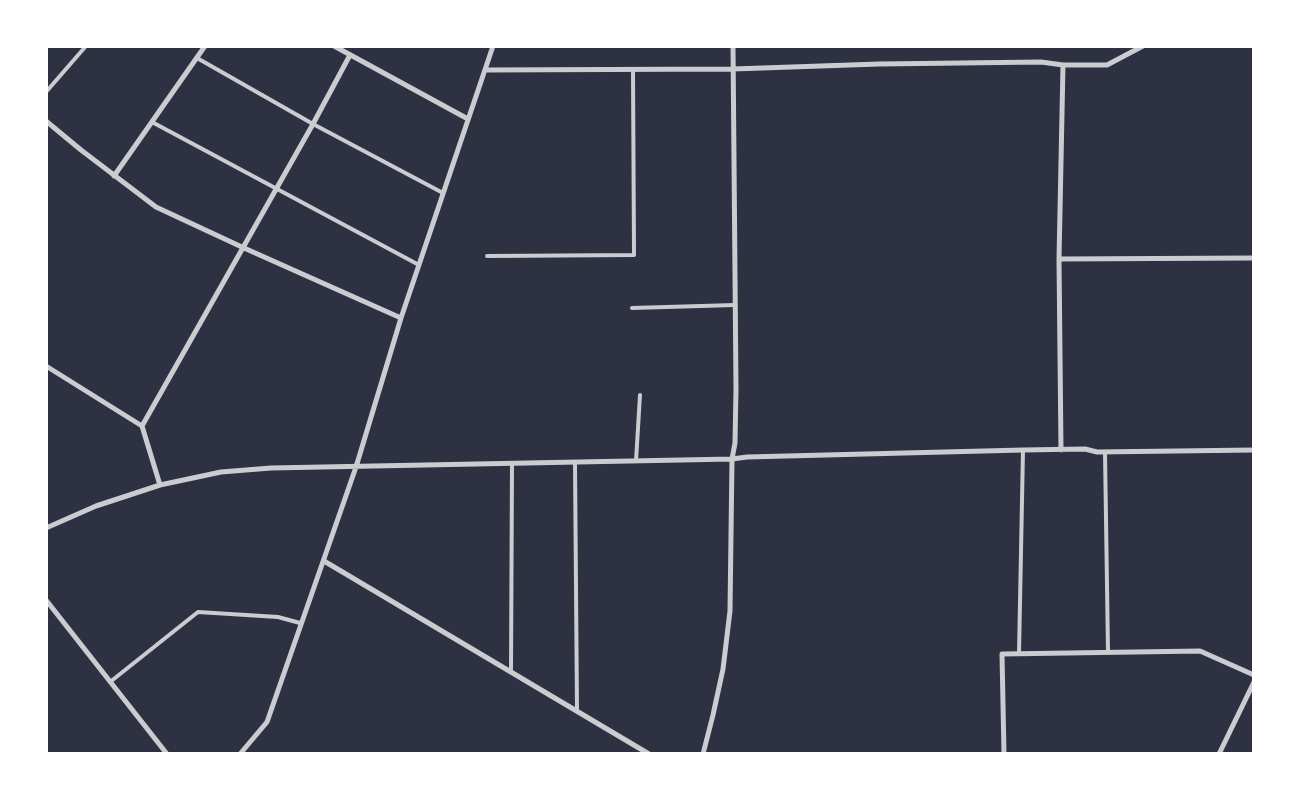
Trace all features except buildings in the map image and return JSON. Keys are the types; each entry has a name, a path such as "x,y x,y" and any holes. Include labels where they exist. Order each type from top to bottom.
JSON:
{"street":[{"path":"114,176 204,46"},
{"path":"334,46 468,119"},
{"path":"240,754 267,722 356,467 419,265 493,46"},
{"path":"703,754 721,678 730,611 732,459 735,443 736,416 733,46"},
{"path":"486,70 733,69 1041,62 1064,65 1107,65 1143,46"},
{"path":"142,426 244,248 350,55"},
{"path":"1061,450 1059,259 1064,65"},
{"path":"46,121 156,207 402,318"},
{"path":"1059,259 1254,258"},
{"path":"46,366 142,426 160,485"},
{"path":"46,528 96,506 160,485 222,472 270,468 732,459 746,457 1023,450 1085,449 1097,452 1254,450"},
{"path":"324,561 649,754"},
{"path":"46,600 167,754"},
{"path":"1004,754 1002,654 1200,651 1254,675"},
{"path":"1219,754 1254,682"}],"lane":[{"path":"46,92 86,46"},
{"path":"197,58 313,124 443,193"},
{"path":"487,256 634,255 633,70"},
{"path":"152,122 419,265"},
{"path":"632,308 735,305"},
{"path":"636,461 640,395"},
{"path":"1019,653 1023,450"},
{"path":"1105,452 1108,652"},
{"path":"575,462 577,711"},
{"path":"511,672 512,463"},
{"path":"110,682 198,612 278,617 300,623"}]}
